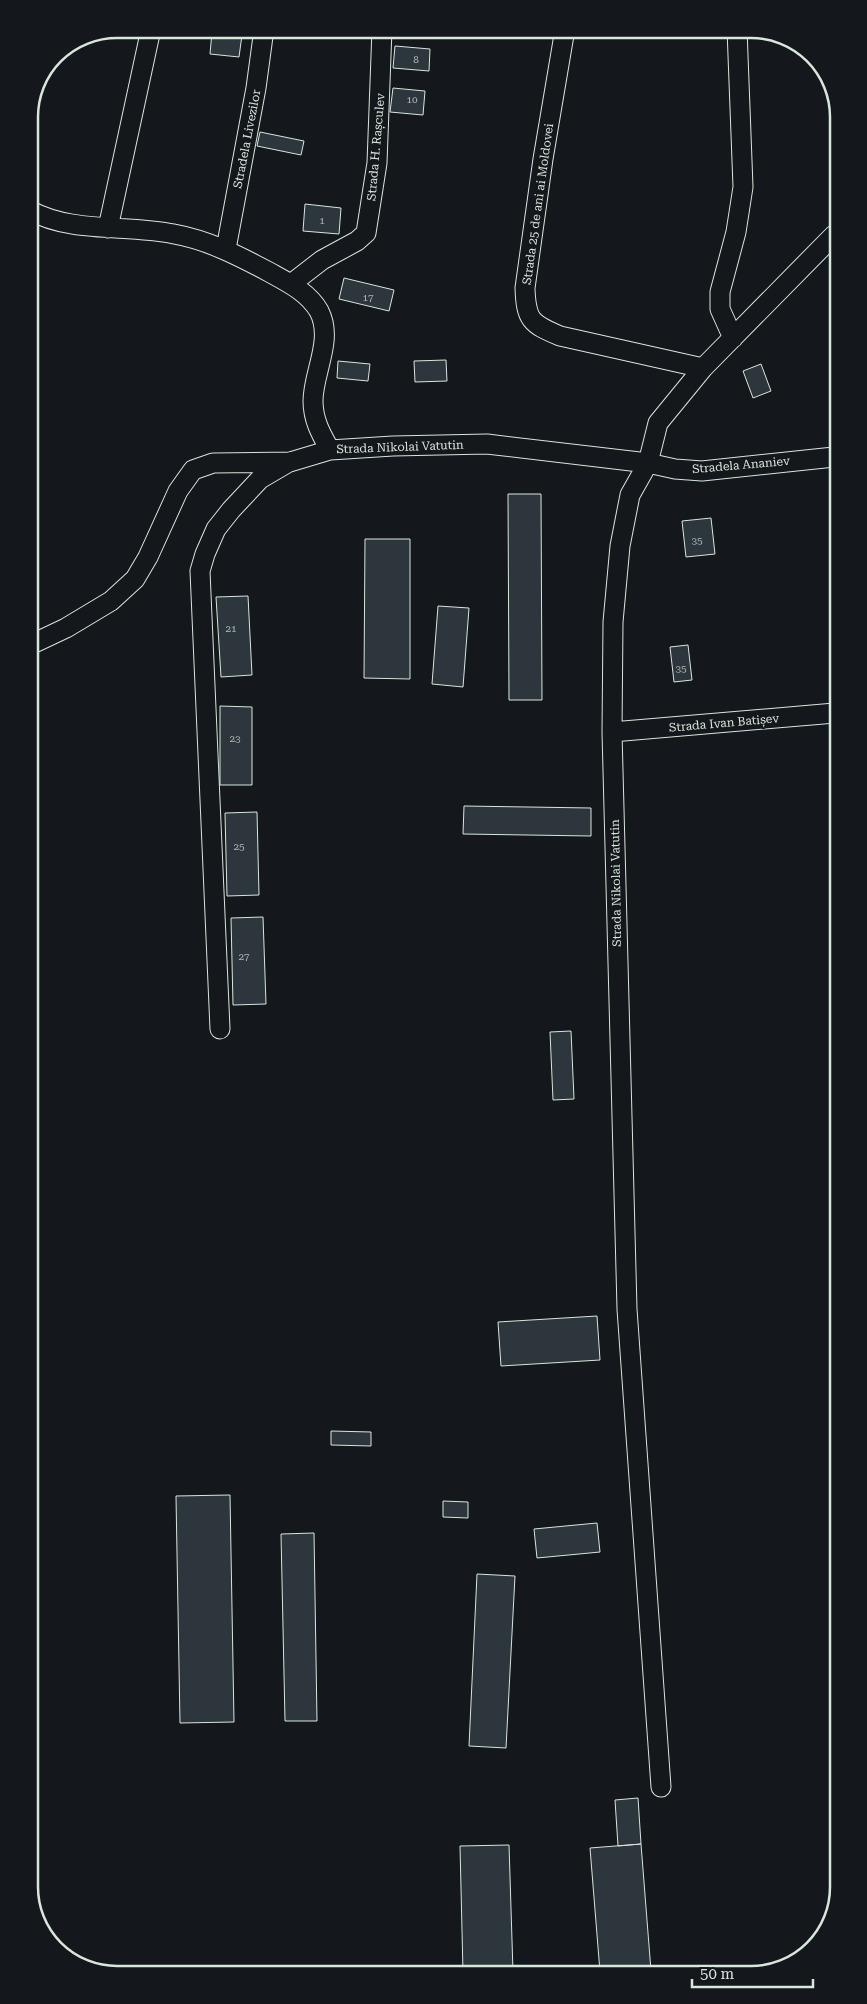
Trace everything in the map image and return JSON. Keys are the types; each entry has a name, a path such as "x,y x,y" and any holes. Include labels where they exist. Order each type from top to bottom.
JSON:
{"street":[{"path":"108,228 149,38"},
{"name":"Stradela Livezilor","path":"226,249 256,88 263,38"},
{"name":"Strada H. Rașculev","path":"291,284 322,260 357,241 366,233 377,163 382,38"},
{"name":"Strada 25 de ani ai Moldovei","path":"563,38 543,159 525,288 526,304 530,319 542,328 560,336 703,368"},
{"path":"732,338 720,309 720,292 736,232 743,187 737,38"},
{"path":"38,215 44,218 108,228 174,234 226,249 291,284 308,297 319,312 323,327 323,346 313,400 316,425 330,450"},
{"name":"Strada Nikolai Vatutin","path":"661,1787 627,1308 612,732 613,622 620,546 630,495 648,463 658,423 703,368 830,239"},
{"name":"Strada Nikolai Vatutin","path":"38,641 66,628 111,601 135,579 148,557 178,491 193,470 213,463 290,462 330,450 393,446 487,444 648,463"},
{"name":"Stradela Ananiev","path":"648,463 675,469 702,471 830,457"},
{"path":"220,1029 200,571 216,529 231,510 260,479 290,462"},
{"name":"Strada Ivan Batișev","path":"612,732 830,713"}],"building":[{"path":"211,38 242,38 239,57 210,54"},
{"path":"395,46 430,49 429,71 393,68"},
{"path":"393,88 425,91 423,115 390,112"},
{"path":"260,132 304,141 301,155 257,146"},
{"path":"305,204 341,208 339,234 303,231"},
{"path":"344,278 394,290 389,311 339,299"},
{"path":"446,360 447,381 415,382 414,361"},
{"path":"338,361 370,364 368,381 337,378"},
{"path":"761,364 771,391 753,398 743,371"},
{"path":"508,494 541,494 542,700 509,700"},
{"path":"711,518 715,554 686,557 682,521"},
{"path":"365,539 410,539 410,679 364,678"},
{"path":"248,596 252,675 221,677 216,597"},
{"path":"438,606 469,608 463,687 432,684"},
{"path":"688,645 692,680 674,682 670,647"},
{"path":"220,706 252,707 252,785 220,785"},
{"path":"464,806 591,808 591,836 463,834"},
{"path":"257,812 259,895 227,896 225,813"},
{"path":"263,917 266,1004 233,1005 231,918"},
{"path":"571,1031 574,1099 553,1100 550,1032"},
{"path":"597,1316 600,1360 501,1366 498,1322"},
{"path":"331,1431 371,1432 371,1446 331,1445"},
{"path":"230,1495 234,1722 180,1723 176,1496"},
{"path":"443,1501 468,1502 468,1518 443,1517"},
{"path":"597,1523 600,1552 537,1558 534,1529"},
{"path":"314,1533 317,1721 285,1721 281,1534"},
{"path":"477,1574 515,1576 506,1748 469,1746"},
{"path":"638,1798 641,1844 618,1846 615,1800"},
{"path":"641,1844 651,1966 600,1966 590,1848"},
{"path":"509,1845 513,1966 463,1966 460,1846"}]}
